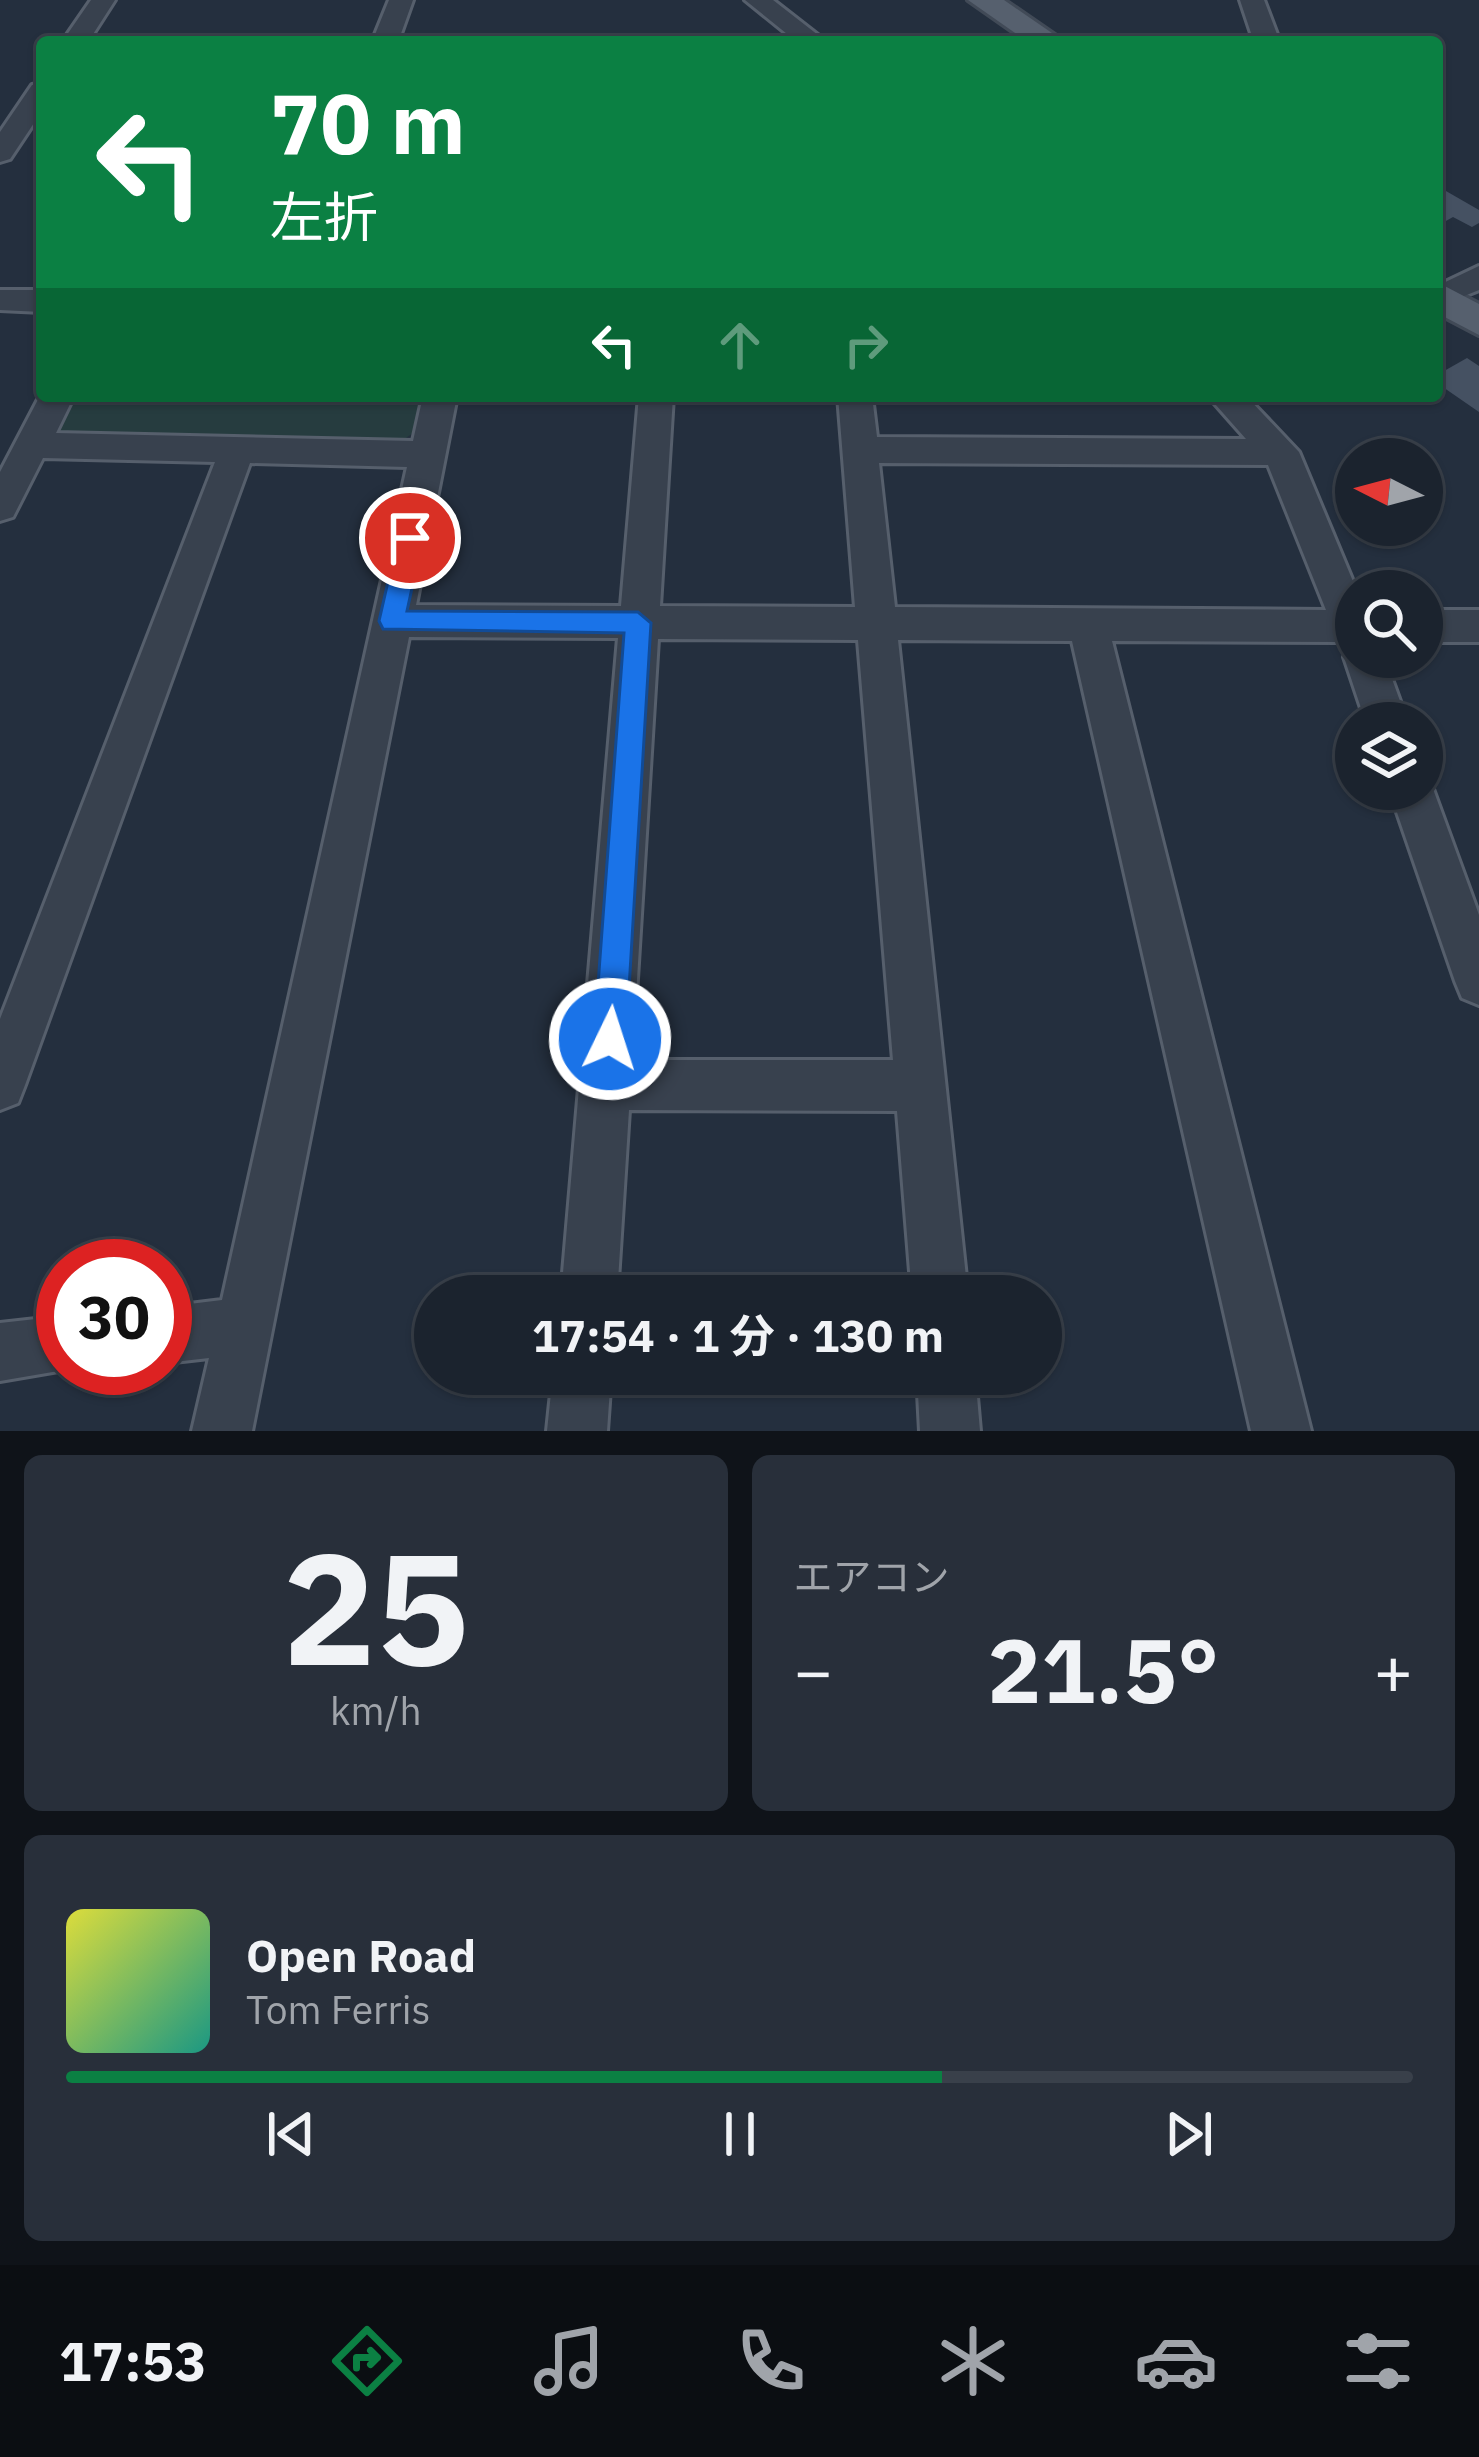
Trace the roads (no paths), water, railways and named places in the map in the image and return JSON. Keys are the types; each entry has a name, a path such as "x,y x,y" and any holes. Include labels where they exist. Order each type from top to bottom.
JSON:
{"main road":[{"path":"983,0 1040,36"},
{"path":"1443,299 1479,322"}],"street":[{"path":"79,36 103,0"},
{"path":"387,36 400,0"},
{"path":"757,0 806,36"},
{"path":"1252,0 1265,36"},
{"path":"0,153 36,100"},
{"path":"1443,294 1479,276"},
{"path":"0,300 36,301"},
{"path":"0,507 54,402"},
{"path":"222,1431 439,402"},
{"path":"591,1275 656,402"},
{"path":"856,402 938,1275"},
{"path":"1232,402 1281,452 1335,583"},
{"path":"32,445 428,454"},
{"path":"0,1085 237,449"},
{"path":"862,450 1281,452"},
{"path":"392,621 1088,625 1335,635"},
{"path":"1088,625 1281,1431"},
{"path":"1443,626 1479,626"},
{"path":"1418,810 1479,981"},
{"path":"607,1085 924,1085"},
{"path":"192,1332 244,1327"},
{"path":"0,1352 36,1348"},
{"path":"578,1431 581,1395"},
{"path":"947,1395 950,1431"}]}
